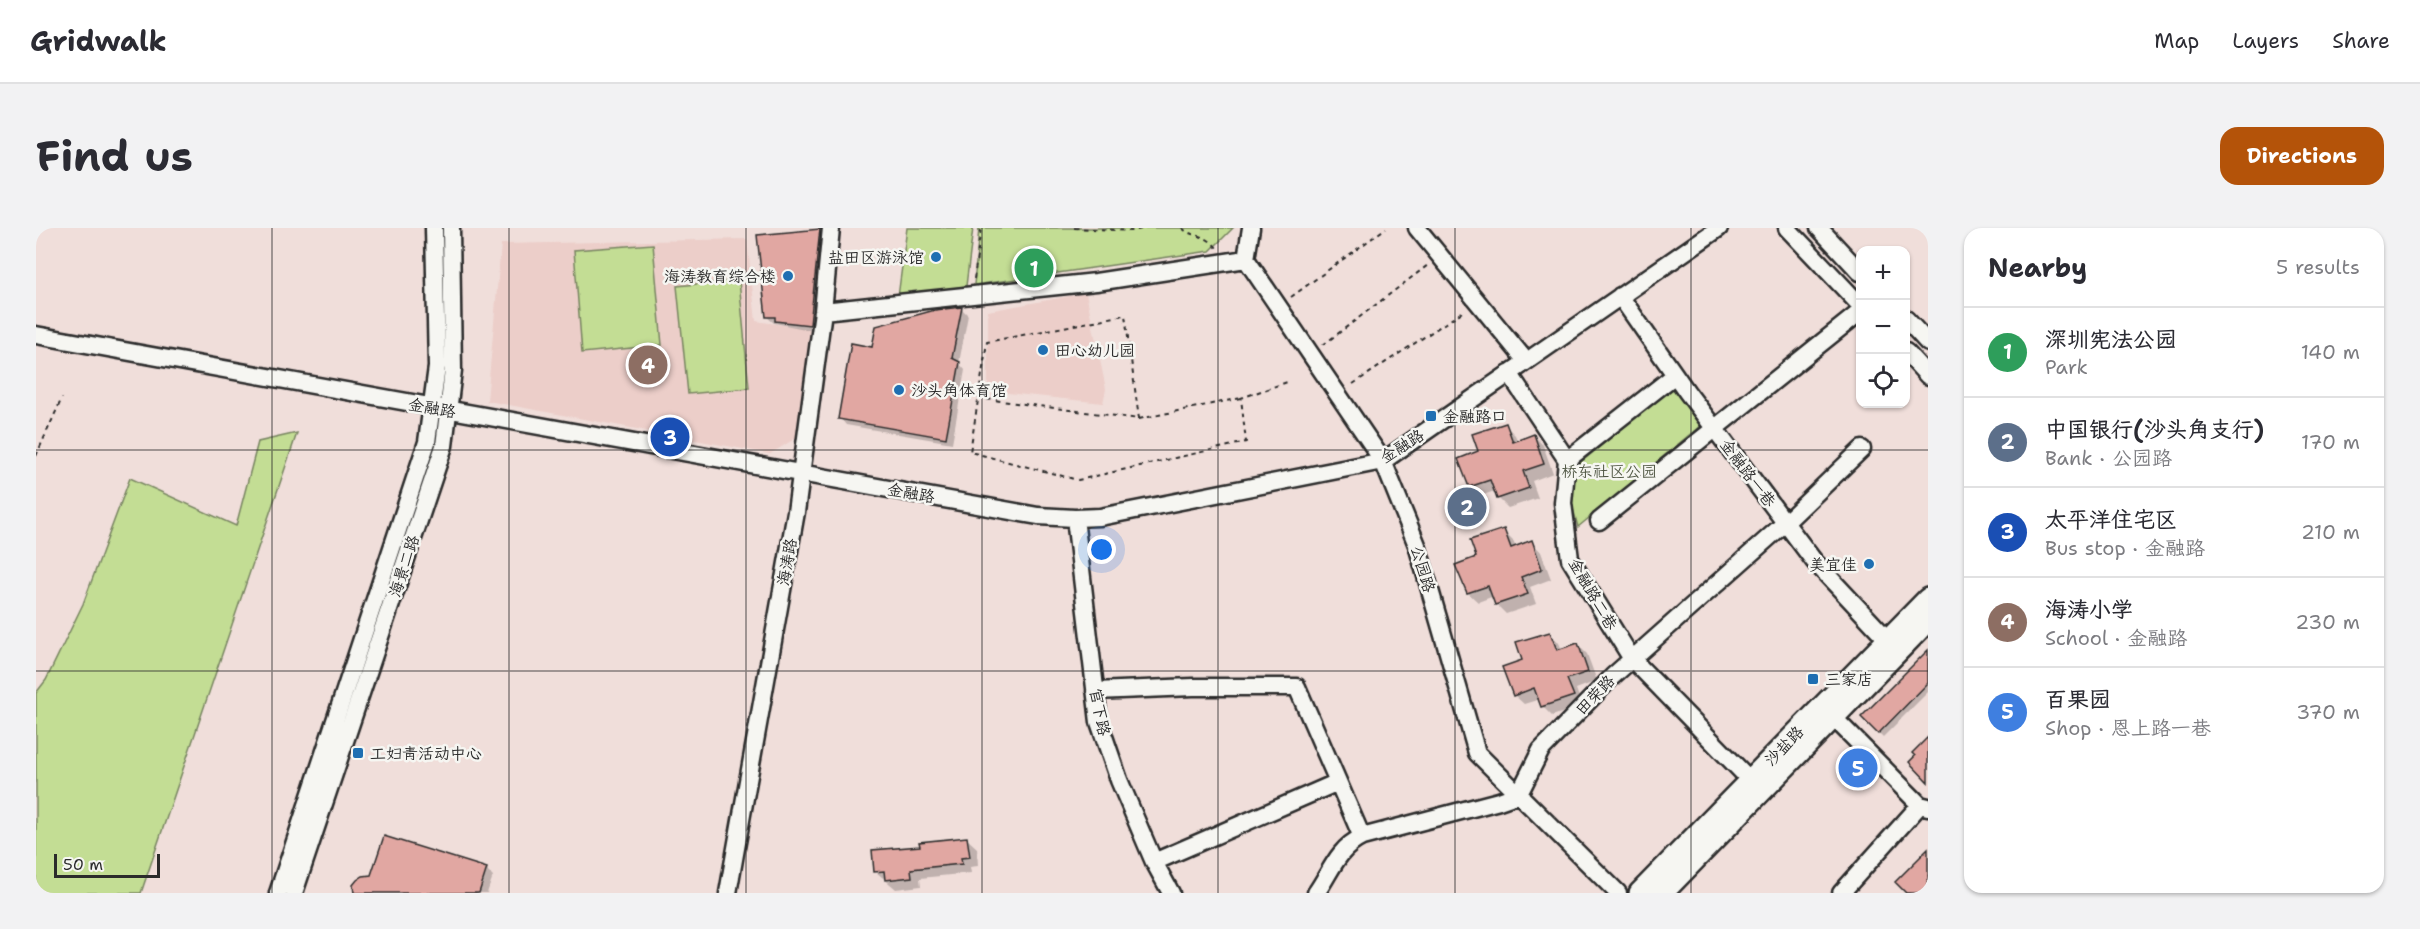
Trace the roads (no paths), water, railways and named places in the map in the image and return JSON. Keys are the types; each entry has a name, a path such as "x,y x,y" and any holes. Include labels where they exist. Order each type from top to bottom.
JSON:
{"main road":[{"name":"沙盐路","path":"1640,893 1928,599"},
{"name":"沙盐路","path":"1662,893 1928,620"}],"street":[{"name":"海景二路","path":"294,893 444,446 437,367 434,228"},
{"name":"海景二路","path":"278,893 427,442 453,370 451,228"},
{"name":"海涛路","path":"728,893 801,474 823,311 831,228"},
{"path":"823,311 1096,282 1246,259 1251,228"},
{"path":"1417,228 1526,361"},
{"name":"金融路","path":"36,335 1038,516 1100,517 1383,461 1719,228"},
{"path":"1787,228 1856,301"},
{"path":"1819,228 1856,268"},
{"name":"公园路","path":"1246,259 1383,461 1417,545 1477,753 1618,893"},
{"name":"金融路一巷","path":"1620,296 1675,375 1814,561 1888,640"},
{"path":"1599,521 1856,315"},
{"path":"1910,324 1928,343"},
{"path":"1907,354 1928,376"},
{"path":"1509,373 1568,460 1675,375"},
{"name":"田荣路","path":"1519,794 1541,750 1632,658 1785,523 1862,449"},
{"name":"金融路二巷","path":"1568,460 1563,503 1570,559 1632,658 1750,780"},
{"name":"官下路","path":"1075,518 1100,722 1108,752 1154,862 1171,893"},
{"path":"1095,691 1193,687 1297,687 1362,837"},
{"path":"1833,717 1924,806 1841,893"},
{"path":"1154,862 1338,782"},
{"path":"1316,893 1339,853 1350,843 1362,837 1519,794"}],"place":[{"name":"盐田区游泳馆","path":"936,257"},
{"name":"深圳宪法公园","path":"1034,268"},
{"name":"海涛教育综合楼","path":"788,276"},
{"name":"田心幼儿园","path":"1043,350"},
{"name":"海涛小学","path":"648,365"},
{"name":"沙头角体育馆","path":"899,390"},
{"name":"金融路口","path":"1431,416"},
{"name":"太平洋住宅区","path":"670,437"},
{"name":"中国银行(沙头角支行)","path":"1467,507"},
{"name":"美宜佳","path":"1869,564"},
{"name":"三家店","path":"1813,679"},
{"name":"工妇青活动中心","path":"358,753"},
{"name":"百果园","path":"1858,768"}],"park label":[{"name":"桥东社区公园","path":"1609,471"}]}
